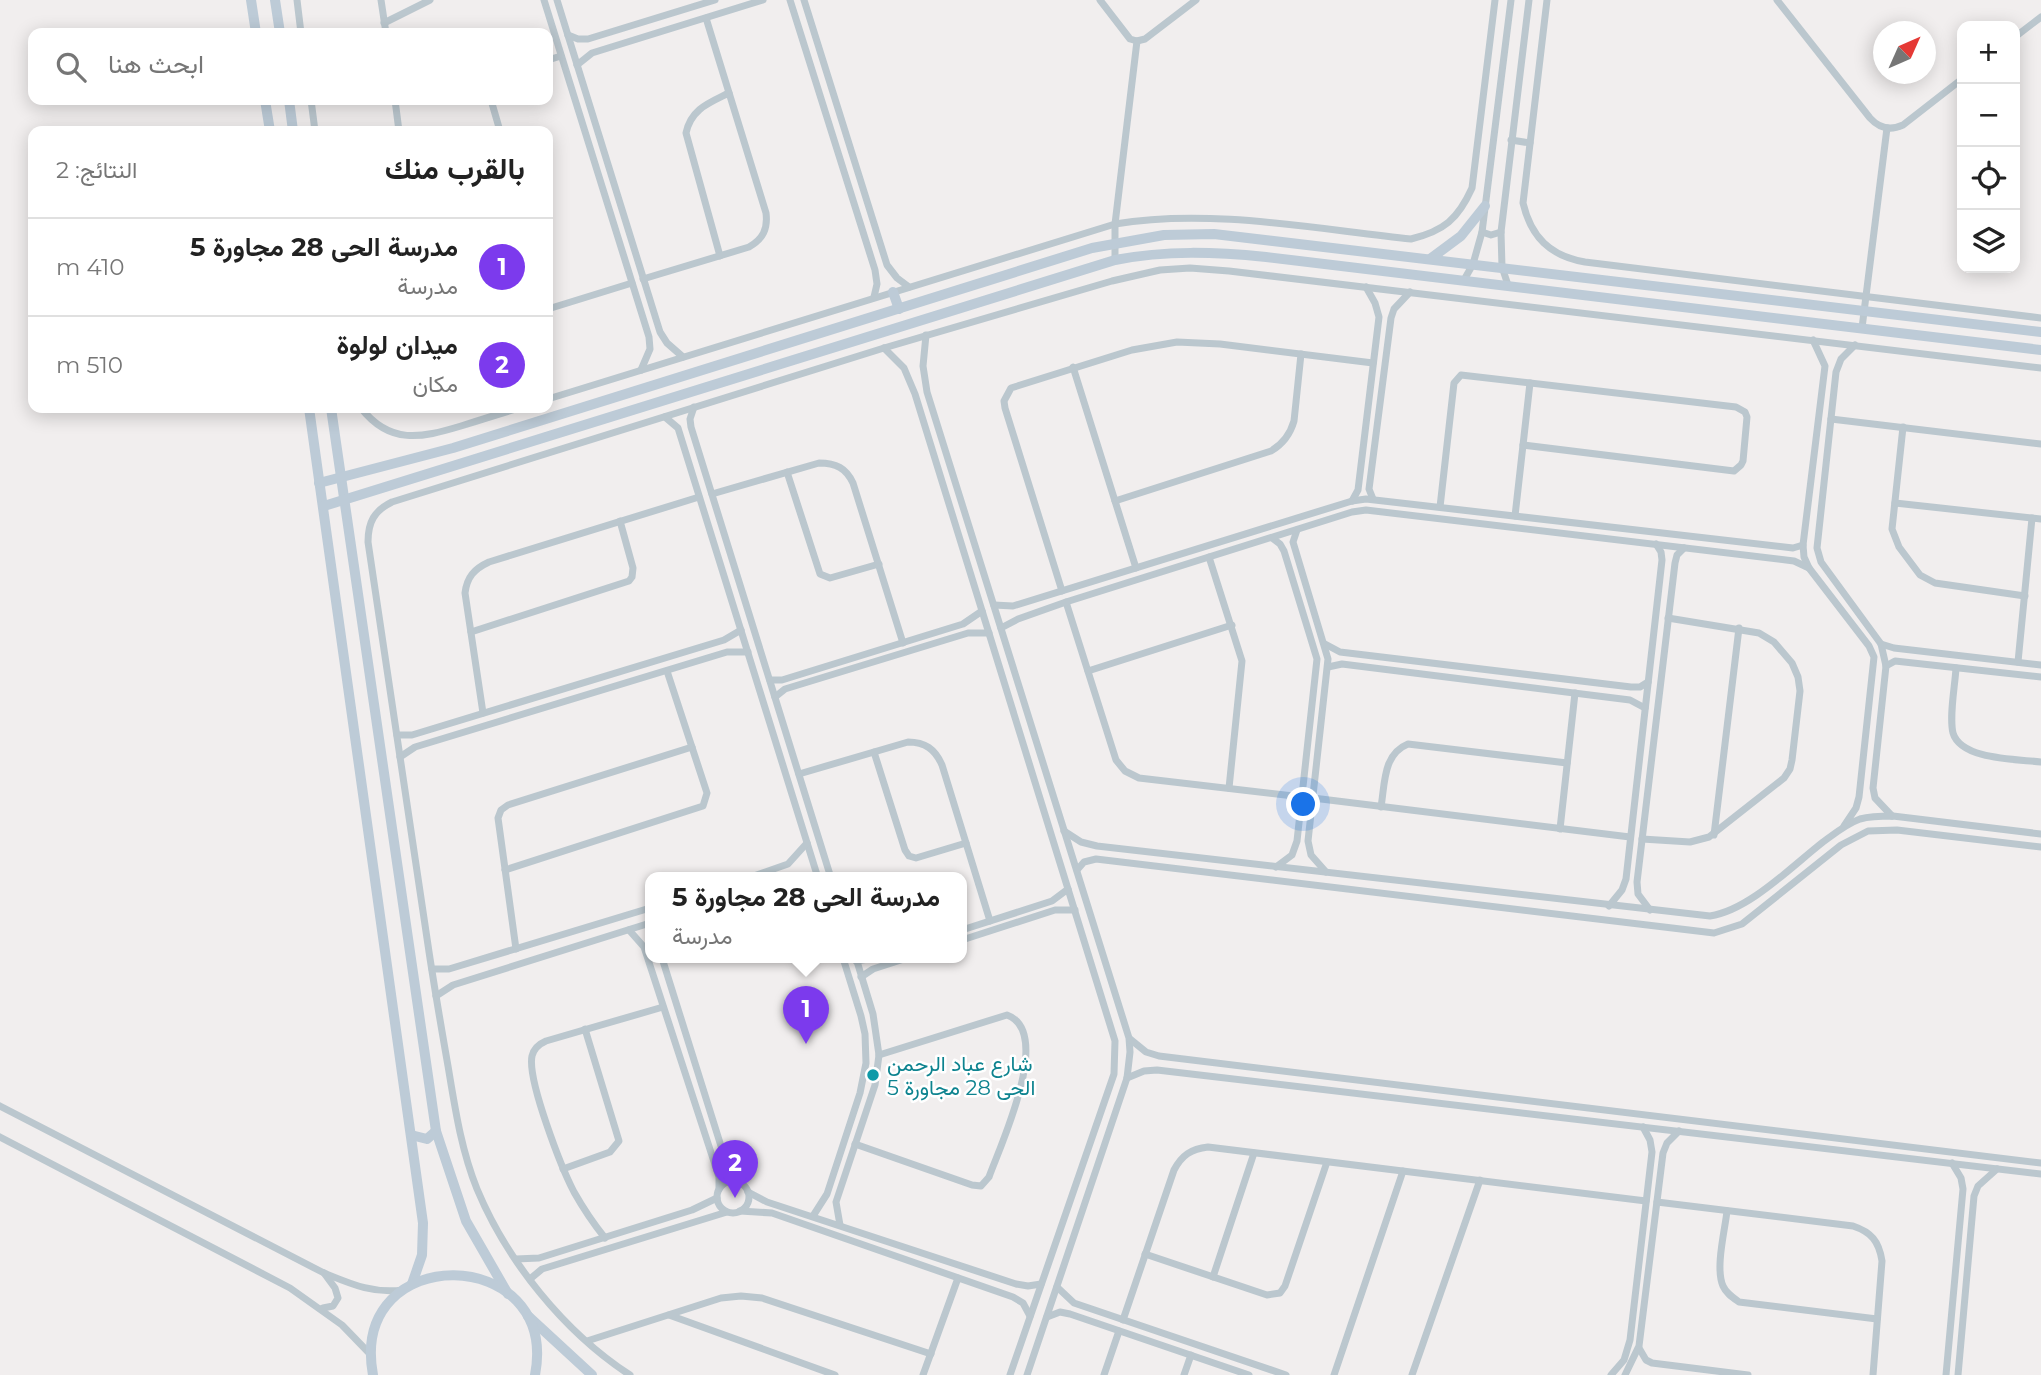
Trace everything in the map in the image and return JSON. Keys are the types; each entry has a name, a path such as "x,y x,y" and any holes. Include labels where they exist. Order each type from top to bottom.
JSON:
{"street":[{"path":"251,0 255,28"},
{"path":"275,0 279,28"},
{"path":"297,0 300,28"},
{"path":"381,0 385,28"},
{"path":"384,23 430,0"},
{"path":"544,0 552,28"},
{"path":"557,0 663,338 683,357"},
{"path":"568,36 588,39 715,0"},
{"path":"577,65 592,52 763,0"},
{"path":"790,0 875,270 877,284 874,297"},
{"path":"804,0 887,265 897,278 909,286"},
{"path":"1100,0 1130,38 1137,41 1145,39 1196,0"},
{"path":"553,397 909,286 1115,225 1192,217 1412,239 1432,234 1449,223 1463,208 1472,188 1494,0"},
{"path":"1464,280 1473,264 1482,232 1511,0"},
{"path":"1508,285 1502,267 1501,232 1529,0"},
{"path":"1547,0 1523,203 1533,232 1555,253 1585,262 2041,318"},
{"path":"1777,0 1877,125 1887,128 1903,125 1957,83"},
{"path":"2020,33 2041,17"},
{"path":"643,279 756,243 762,237 767,221 706,18"},
{"path":"553,30 650,343 641,370"},
{"path":"1115,260 1115,225 1137,41"},
{"path":"553,58 561,56"},
{"path":"720,256 686,133 688,121 695,112 729,93"},
{"path":"266,105 269,126"},
{"path":"290,105 292,126"},
{"path":"312,105 314,126"},
{"path":"397,105 399,126"},
{"path":"492,105 499,126"},
{"path":"1862,328 1887,128"},
{"path":"1478,137 1494,138"},
{"path":"1511,140 1530,143"},
{"path":"1430,259 1461,236 1485,206"},
{"path":"1482,232 1501,232"},
{"path":"319,483 453,448 1116,242 1164,235 1214,234 2041,332"},
{"path":"324,506 1115,260 1168,252 1221,252 2041,350"},
{"path":"630,1375 587,1341 557,1312 530,1279 492,1220 477,1188 459,1135 368,542 372,517 381,508 392,502 926,335 1121,278 1160,271 1211,269 2041,368"},
{"path":"553,307 632,283"},
{"path":"1352,501 1358,490 1378,312 1366,287"},
{"path":"893,292 898,309"},
{"path":"1373,499 1370,489 1391,318 1394,309 1410,292"},
{"path":"926,335 923,366 926,392 1129,1038 1127,1078 1027,1375"},
{"path":"1813,340 1825,366 1803,545 1804,557 1809,568 1874,657 1859,797 1856,808 1843,827"},
{"path":"1062,591 1004,401 1006,394 1017,385 1137,349 1177,342 1198,342 1373,363"},
{"path":"1855,345 1837,367 1817,553 1881,644 1886,666 1873,788 1875,799 1893,817"},
{"path":"884,348 895,357 909,377 1115,1041 1114,1074 1010,1375"},
{"path":"1115,501 1271,451 1279,446 1291,430 1301,354"},
{"path":"1073,367 1136,568"},
{"path":"1440,507 1455,379 1465,375 1741,409 1747,417 1743,461 1738,469 1729,471 1523,445"},
{"path":"1515,516 1530,383"},
{"path":"694,407 690,423 829,872"},
{"path":"310,413 424,1239 418,1271 408,1287 388,1305 377,1323 370,1355 373,1375"},
{"path":"332,413 436,1131 467,1221 508,1294 523,1312 592,1375"},
{"path":"366,413 375,423 391,432 409,437 428,436 503,413"},
{"path":"665,417 678,428 816,872"},
{"path":"1831,419 2041,444"},
{"path":"1903,427 1893,536 1914,568 1927,580 1944,585 2025,596"},
{"path":"453,448 453,457 459,464"},
{"path":"712,494 819,463 830,463 844,469 853,483 903,643"},
{"path":"787,472 823,577 830,578 879,564"},
{"path":"483,713 465,593 466,584 475,570 489,562 699,497"},
{"path":"994,605 1007,607 1020,604 1352,501 1373,499 1793,548 1803,545"},
{"path":"1895,503 2041,519"},
{"path":"1001,628 1025,616 1066,602 1366,510 1794,561 1809,568"},
{"path":"1478,523 1479,512"},
{"path":"2018,662 2032,519"},
{"path":"471,632 629,580 633,568 620,521"},
{"path":"1297,530 1293,542 1325,644 1328,667 1309,848 1315,861 1327,873"},
{"path":"1272,538 1284,551 1317,654 1295,848 1287,860 1276,867"},
{"path":"1609,906 1624,885 1662,560 1656,544"},
{"path":"1651,911 1638,894 1637,888 1676,559 1684,548"},
{"path":"1209,557 1232,625 1243,672 1229,788"},
{"path":"1066,602 1116,760 1125,771 1139,778 1302,797"},
{"path":"1020,604 1025,616"},
{"path":"769,680 782,680 963,624 982,611"},
{"path":"1642,839 1690,842 1714,835 1784,778 1792,760 1800,691 1797,672 1792,663 1769,638 1754,631 1668,618"},
{"path":"1088,671 1232,625"},
{"path":"1714,835 1738,628"},
{"path":"397,735 412,735 724,640 741,630"},
{"path":"775,697 785,689 968,633 989,633"},
{"path":"1325,644 1340,652 1635,688 1648,682"},
{"path":"1881,644 1894,648 2041,665"},
{"path":"400,757 415,747 667,670 732,651 748,652"},
{"path":"1886,666 1895,661 2041,677"},
{"path":"1328,667 1338,663 1575,693 1634,701 1645,708"},
{"path":"1956,668 1952,723 1957,741 1963,748 1974,753 2041,762"},
{"path":"505,870 699,808 706,802 707,793 667,670"},
{"path":"1560,829 1575,693"},
{"path":"1012,708 1025,704"},
{"path":"799,774 908,742 916,742 932,750 942,765 990,921"},
{"path":"1381,807 1388,761 1397,750 1408,744 1567,763"},
{"path":"516,949 498,818 504,807 692,747"},
{"path":"874,752 909,856 916,858 966,843"},
{"path":"1313,798 1630,837"},
{"path":"1064,831 1081,842 1097,846 1696,916 1723,914 1746,902 1843,827 1859,820 1876,816 1893,817 2041,834"},
{"path":"1077,870 1084,862 1096,859 1706,933 1728,930 1742,924 1854,837 1882,829 2041,847"},
{"path":"765,872 788,864 807,843"},
{"path":"1791,867 1800,879"},
{"path":"967,928 1052,901 1068,889"},
{"path":"432,969 449,969 645,910"},
{"path":"967,938 1055,910 1075,910"},
{"path":"436,996 453,985 645,925"},
{"path":"629,930 639,939 645,950"},
{"path":"649,963 719,1177 720,1206 727,1212"},
{"path":"664,963 726,1162 748,1192 767,1202 1016,1284 1041,1284"},
{"path":"813,1216 827,1194 860,1093 866,1063 865,1034 845,963"},
{"path":"840,1225 836,1202 875,1085 879,1055 873,1014 857,963"},
{"path":"861,977 873,969 892,963"},
{"path":"605,1237 589,1217 563,1169 540,1101 531,1059 540,1044 663,1007"},
{"path":"855,1144 972,1185 985,1184 1023,1084 1027,1064 1020,1026 1007,1015 879,1055"},
{"path":"563,1169 610,1152 619,1141 585,1029"},
{"path":"1129,1038 1146,1052 1158,1056 2041,1163"},
{"path":"1127,1078 1144,1071 1157,1070 2041,1174"},
{"path":"1449,1104 1451,1091"},
{"path":"0,1107 324,1273 353,1285 383,1293 408,1287 433,1276 456,1273 479,1277 508,1294"},
{"path":"1611,1375 1624,1360 1628,1350 1635,1302 1652,1152 1650,1140 1643,1127"},
{"path":"411,1135 427,1139 436,1131"},
{"path":"1625,1375 1639,1346 1663,1153 1667,1143 1679,1131"},
{"path":"1807,1146 1808,1135"},
{"path":"0,1137 271,1277 322,1308 370,1355"},
{"path":"1090,1143 1104,1147"},
{"path":"1123,1320 1174,1170 1187,1153 1208,1147 1646,1201"},
{"path":"1652,1152 1663,1153"},
{"path":"1213,1276 1254,1153"},
{"path":"1145,1254 1267,1295 1280,1293 1285,1286 1327,1162"},
{"path":"1946,1375 1962,1202 1962,1183 1952,1163"},
{"path":"1958,1375 1974,1203 1978,1186 1997,1168"},
{"path":"1335,1375 1403,1171"},
{"path":"1412,1375 1480,1180"},
{"path":"516,1259 535,1259 692,1210 718,1194 726,1183 739,1183"},
{"path":"740,1211 747,1205 748,1192"},
{"path":"1657,1202 1853,1226 1874,1238 1880,1248 1882,1261 1873,1375"},
{"path":"1962,1202 1974,1203"},
{"path":"1727,1210 1720,1272 1722,1284 1729,1295 1739,1302 1751,1305 1877,1319"},
{"path":"530,1279 542,1269 727,1212 772,1213 1018,1299 1030,1316"},
{"path":"322,1308 333,1306 338,1298 338,1293 324,1273"},
{"path":"923,1375 958,1278"},
{"path":"1057,1287 1074,1303 1286,1375"},
{"path":"587,1341 721,1298 752,1297 931,1354"},
{"path":"1635,1302 1644,1303"},
{"path":"1070,1314 1074,1303"},
{"path":"523,1312 536,1344 535,1375"},
{"path":"1047,1317 1060,1312 1070,1314 1249,1375"},
{"path":"669,1315 835,1375"},
{"path":"1104,1375 1119,1331"},
{"path":"1639,1346 1641,1354 1652,1363 1748,1375"},
{"path":"1184,1375 1191,1355"}],"place":[{"name":"مدرسة الحى 28 مجاورة 5","path":"806,1044"},
{"name":"شارع عباد الرحمن الحى 28 مجاورة 5","path":"873,1075"},
{"name":"ميدان لولوة","path":"735,1198"}]}
